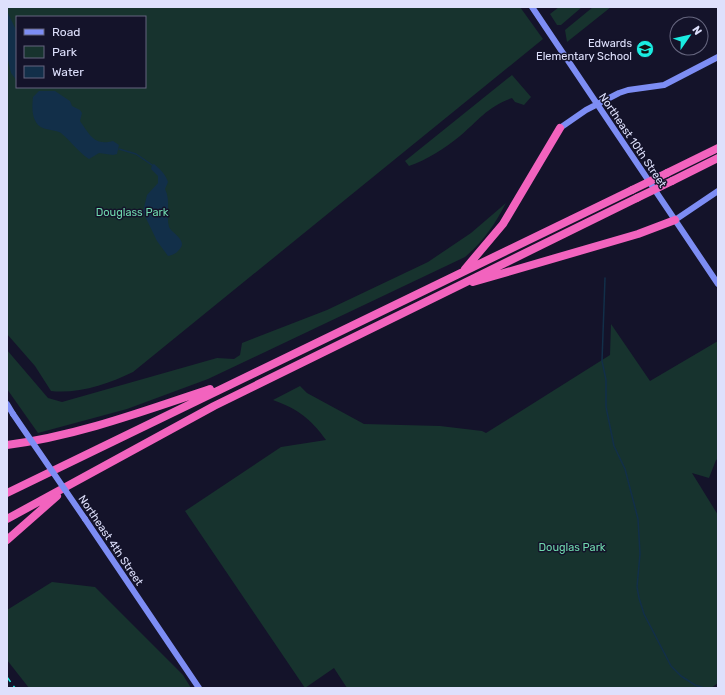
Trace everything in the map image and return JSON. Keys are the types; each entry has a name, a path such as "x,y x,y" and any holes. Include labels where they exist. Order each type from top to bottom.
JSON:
{"highway":[{"path":"462,272 503,224 560,128"},
{"path":"7,492 718,148"},
{"path":"7,520 214,406 718,158"},
{"path":"455,287 512,272 638,234 675,220"},
{"path":"7,445 71,433 112,421 241,378"},
{"path":"7,540 71,484"}],"main road":[{"name":"Northeast 10th Street","path":"532,7 718,284"},
{"path":"560,128 597,104 628,90 664,85 718,57"},
{"path":"675,220 718,191"},
{"name":"Northeast 4th Street","path":"7,404 200,688"}],"green space":[{"name":"Douglass Park","path":"7,7 520,7 543,39 133,372 104,384 61,392 51,391 35,366 7,334"},
{"path":"559,7 582,7 561,25 557,25 550,14"},
{"path":"593,7 611,7 567,42 565,30"},
{"path":"512,75 531,97 524,105 515,102 512,98 496,105 460,136 442,149 409,166 405,161"},
{"path":"506,203 488,232 478,245 465,257 208,379 127,409 38,433 7,389 7,350 48,398 62,402 217,358 234,359 240,355 242,343 327,310 428,262 471,233"},
{"name":"Douglas Park","path":"611,324 650,381 718,341 718,459 716,460 709,478 692,473 718,515 718,683 711,688 347,688 334,668 305,688 185,511 281,447 326,440 309,420 290,407 273,400 300,386 307,393 364,424 440,426 482,431 486,433 610,355"},
{"path":"52,582 95,587 183,675 191,688 29,688 7,660 7,610"}],"water":[{"path":"7,11 16,30 16,80 11,73 7,56"},
{"path":"39,91 55,91 70,101 72,106 80,110 82,113 80,121 93,138 101,142 113,141 119,145 117,154 113,155 99,153 89,159 61,133 39,126 34,119 32,105 33,97"},
{"path":"154,164 166,177 168,182 165,189 168,198 169,227 182,242 181,247 175,254 168,256 157,241 143,212 147,195 158,183 158,176 151,169 152,165"}],"waterway":[{"path":"119,149 136,154 152,165"},
{"path":"605,278 602,361 606,380 606,407 614,446 625,469 638,519 640,554 637,587 639,598 644,614 671,666 681,676 695,685 704,688"}],"railway":[{"path":"7,677 15,688"}],"place":[{"name":"Edwards Elementary School","path":"645,49"}]}
